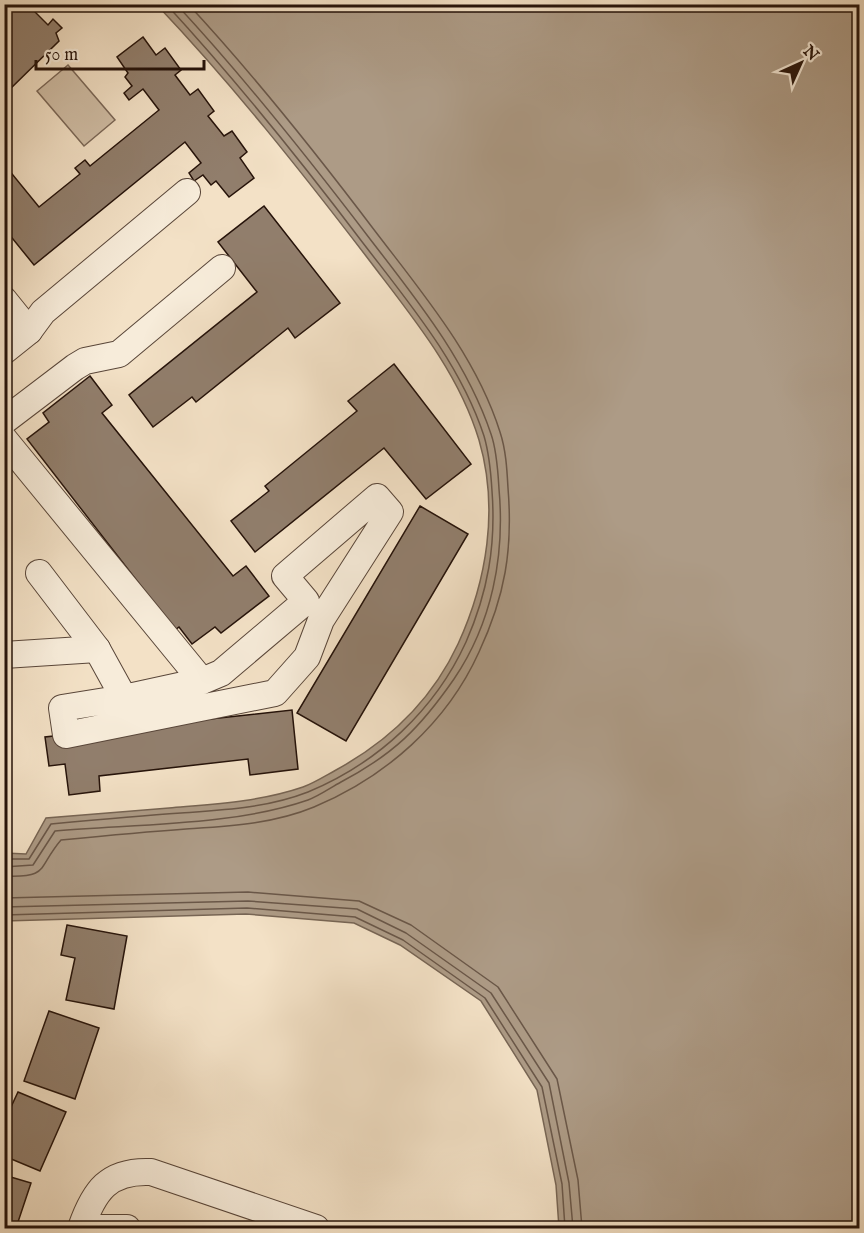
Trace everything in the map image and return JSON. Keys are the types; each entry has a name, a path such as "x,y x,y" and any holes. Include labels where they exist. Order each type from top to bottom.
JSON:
{"lane":[{"path":"4,351 29,331 43,312 187,192"},
{"path":"4,421 75,367 85,362 119,354 222,268"},
{"path":"4,300 29,331"},
{"path":"4,439 202,681"},
{"path":"39,573 97,649 124,698"},
{"path":"314,610 307,657 275,693 66,735 62,708 124,698 202,681 221,673 314,610"},
{"path":"4,655 97,649"},
{"path":"81,1228 87,1210 100,1190 115,1176 130,1171 151,1172 316,1228"},
{"path":"100,1228 127,1228"}],"shaded area":[{"path":"68,65 115,120 84,146 37,91"}],"water":[{"path":"157,5 859,5 859,1228 559,1228 556,1185 537,1090 481,1001 400,945 354,923 246,914 5,921 5,853 26,854 46,818 220,804 270,796 311,784 374,746 422,701 447,664 468,620 483,570 489,518 485,466 479,440 459,390 431,343 399,299 291,160 239,96"}],"building":[{"path":"32,4 30,7 48,25 53,19 62,28 56,33 59,41 8,91 4,88 4,5"},
{"path":"143,37 156,55 165,48 181,70 175,75 190,95 198,89 214,111 208,116 224,136 232,131 247,152 240,158 254,178 229,197 216,181 211,185 203,175 194,181 189,173 201,163 185,142 34,265 4,228 4,164 39,207 80,174 75,168 85,160 90,166 159,110 143,89 129,100 124,93 132,86 125,77 128,73 117,57"},
{"path":"264,206 340,303 295,338 288,328 196,402 192,397 153,427 129,395 257,292 218,242"},
{"path":"394,364 471,464 426,499 384,448 255,552 231,521 269,491 265,486 357,411 348,401"},
{"path":"90,376 112,405 102,413 233,576 246,566 269,596 221,633 215,627 192,644 179,627 175,630 27,439 49,422 43,413"},
{"path":"420,506 468,534 346,741 297,713"},
{"path":"292,710 298,769 250,775 248,759 99,776 100,791 69,795 65,764 49,766 45,737"},
{"path":"67,925 127,936 114,1009 66,1000 75,958 61,955"},
{"path":"49,1011 99,1028 75,1099 24,1081"},
{"path":"18,1092 66,1112 40,1171 4,1156 4,1122"},
{"path":"4,1175 31,1183 16,1228 4,1228"}]}
